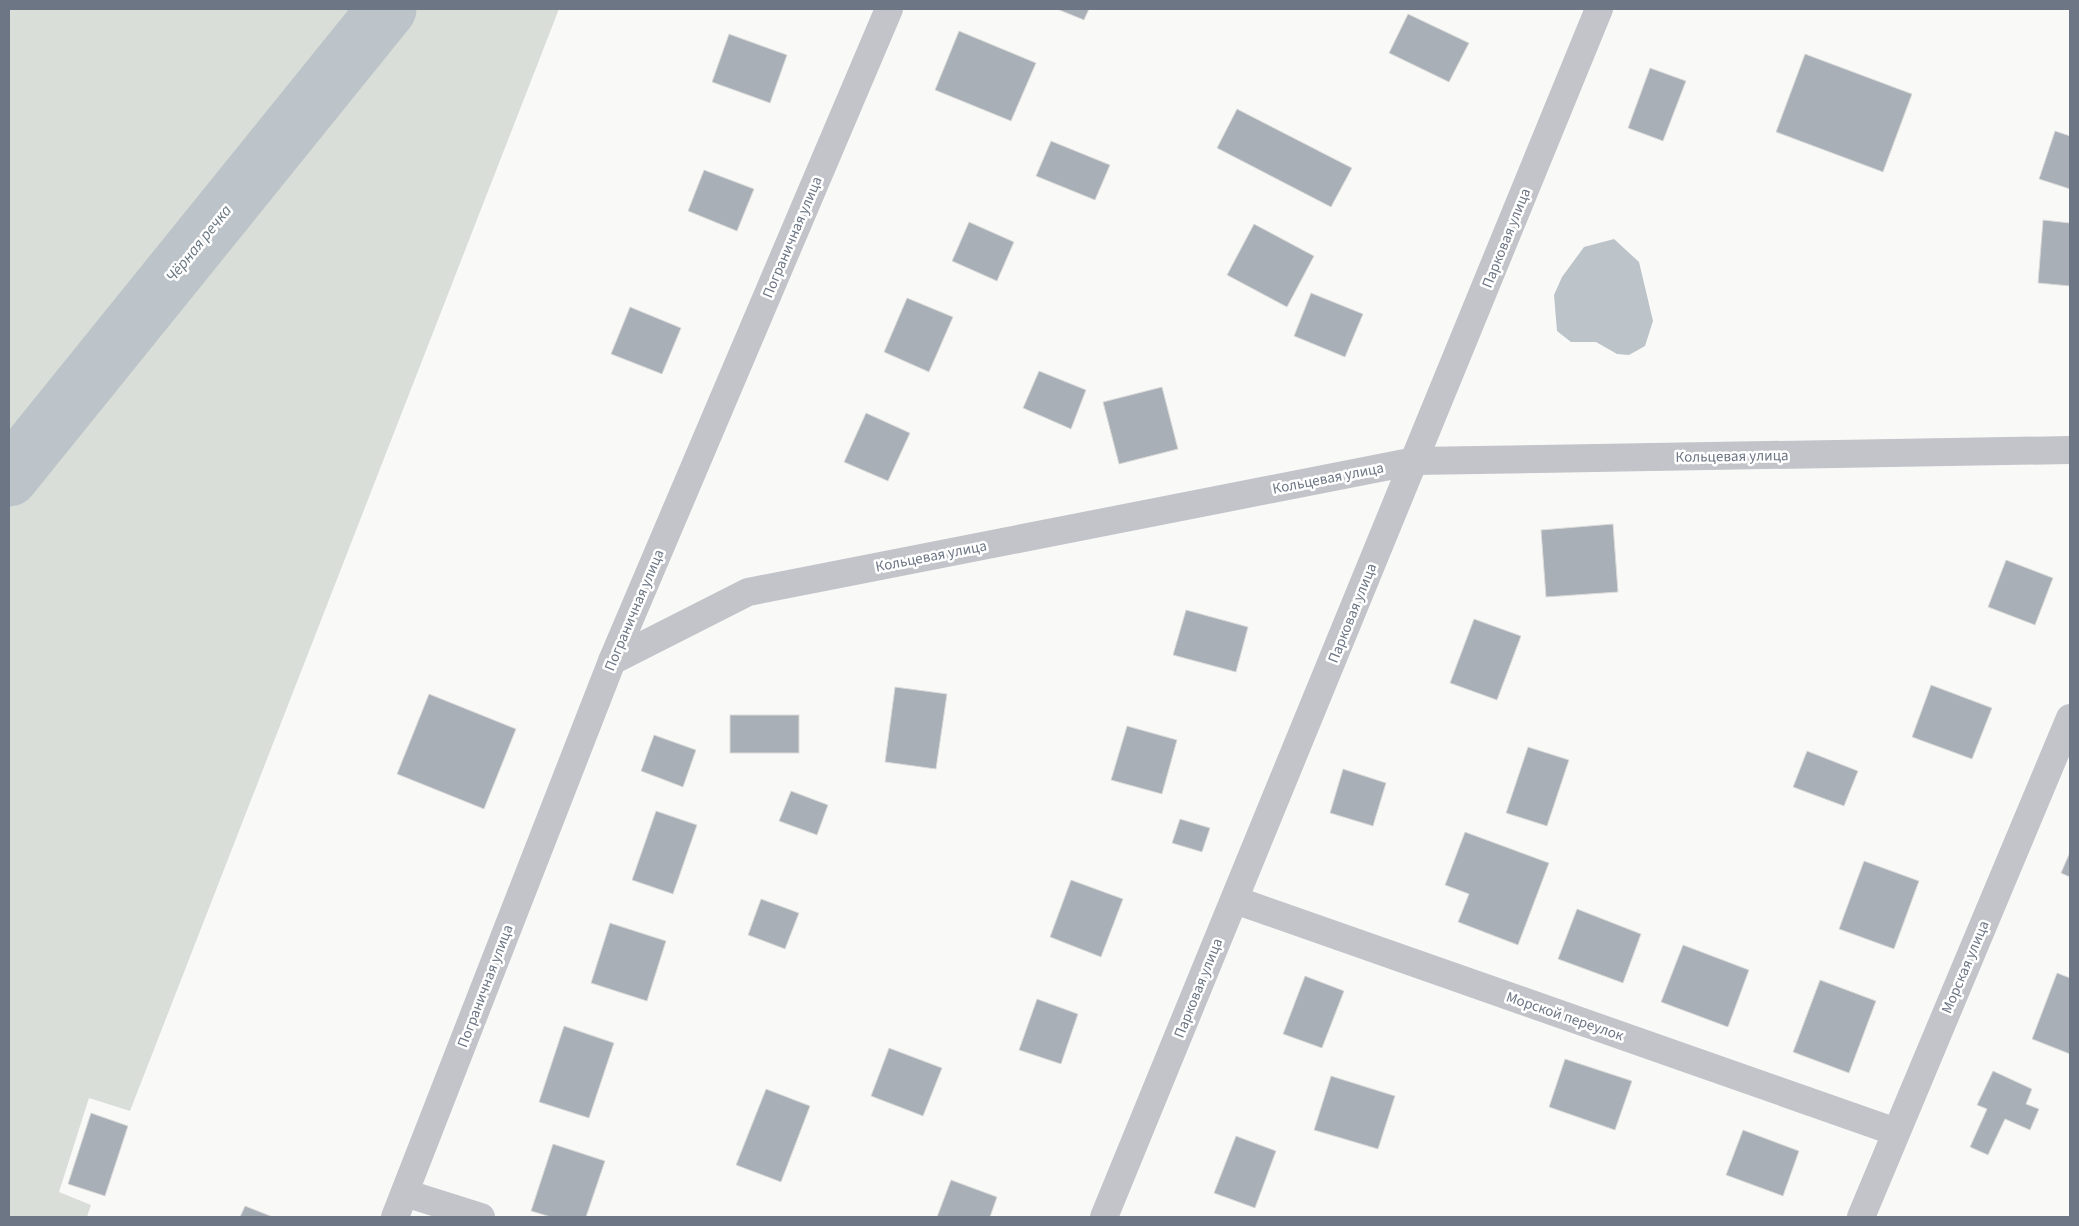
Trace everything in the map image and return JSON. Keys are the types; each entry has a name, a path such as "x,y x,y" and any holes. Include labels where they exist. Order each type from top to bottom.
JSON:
{"street":[{"name":"Пограничная улица","path":"395,1217 612,661 889,9"},
{"name":"Парковая улица","path":"1104,1217 1599,9"},
{"name":"Кольцевая улица","path":"612,661 748,592 1415,461 2070,450"},
{"name":"Морская улица","path":"1861,1217 2070,718"},
{"name":"Морской переулок","path":"1235,900 1896,1132"},
{"path":"405,1193 481,1217"}],"shaded area":[{"path":"9,9 559,9 130,1111 89,1098 59,1192 91,1205 87,1217 9,1217"},
{"path":"1614,239 1639,262 1653,321 1645,346 1629,355 1617,354 1596,342 1571,342 1557,331 1554,295 1562,277 1584,247"}],"building":[{"path":"1057,9 1089,9 1084,20"},
{"path":"1408,14 1469,43 1449,82 1389,53"},
{"path":"959,31 1036,63 1011,121 935,90"},
{"path":"729,34 787,55 770,103 712,82"},
{"path":"1805,54 1912,94 1883,172 1776,132"},
{"path":"1650,68 1686,81 1663,141 1628,128"},
{"path":"1237,109 1352,168 1331,207 1217,148"},
{"path":"2055,131 2070,136 2070,189 2039,179"},
{"path":"1051,141 1110,165 1095,200 1036,176"},
{"path":"704,170 754,189 737,231 688,211"},
{"path":"2043,220 2070,223 2070,286 2038,283"},
{"path":"969,222 1014,242 997,281 952,261"},
{"path":"1254,224 1314,256 1287,307 1227,275"},
{"path":"1311,293 1363,314 1345,357 1294,336"},
{"path":"907,298 953,317 929,372 884,352"},
{"path":"630,307 681,328 662,374 611,354"},
{"path":"1039,371 1086,390 1071,429 1023,408"},
{"path":"1162,387 1178,449 1119,464 1103,402"},
{"path":"866,413 910,433 888,481 844,462"},
{"path":"1613,524 1618,592 1546,597 1541,530"},
{"path":"2006,560 2053,578 2035,625 1988,607"},
{"path":"1186,610 1248,627 1236,672 1173,655"},
{"path":"1474,619 1521,636 1497,700 1450,683"},
{"path":"1931,685 1992,708 1972,759 1912,737"},
{"path":"895,687 947,694 936,769 885,762"},
{"path":"429,694 516,729 484,809 397,774"},
{"path":"730,715 799,715 799,753 730,753"},
{"path":"1127,726 1177,740 1162,794 1111,780"},
{"path":"654,735 696,750 683,787 641,771"},
{"path":"1528,747 1569,760 1547,826 1506,813"},
{"path":"1807,751 1858,771 1844,806 1793,787"},
{"path":"1343,769 1386,783 1373,826 1330,813"},
{"path":"791,791 828,805 817,835 779,821"},
{"path":"656,811 697,825 673,894 632,880"},
{"path":"1180,819 1210,828 1202,852 1172,843"},
{"path":"1465,832 1549,863 1518,945 1458,922 1469,894 1445,885"},
{"path":"2070,852 2070,877 2061,873"},
{"path":"1864,861 1919,881 1894,949 1839,929"},
{"path":"1071,880 1123,899 1101,957 1050,937"},
{"path":"761,899 799,913 785,949 748,935"},
{"path":"1577,909 1641,934 1623,983 1558,959"},
{"path":"610,923 666,941 647,1001 591,983"},
{"path":"1683,945 1749,970 1728,1027 1661,1002"},
{"path":"2057,973 2070,978 2070,1054 2032,1039"},
{"path":"1305,976 1344,991 1322,1048 1283,1034"},
{"path":"1820,980 1876,1001 1849,1073 1793,1052"},
{"path":"1037,999 1078,1014 1061,1064 1019,1050"},
{"path":"564,1026 614,1043 589,1118 539,1102"},
{"path":"889,1048 942,1068 923,1116 871,1096"},
{"path":"1565,1059 1632,1081 1615,1130 1549,1107"},
{"path":"1993,1071 2032,1089 2026,1104 2039,1109 2030,1130 2005,1119 1988,1155 1970,1147 1987,1109 1977,1105"},
{"path":"1331,1076 1395,1096 1378,1149 1314,1130"},
{"path":"766,1089 810,1106 781,1182 736,1165"},
{"path":"91,1113 128,1126 105,1196 68,1184"},
{"path":"1743,1130 1799,1151 1783,1196 1726,1175"},
{"path":"1236,1136 1276,1151 1255,1208 1214,1193"},
{"path":"553,1144 605,1161 586,1217 551,1217 531,1211"},
{"path":"951,1180 997,1197 990,1217 937,1217"},
{"path":"245,1206 273,1217 240,1217"}],"waterway":[{"name":"Чёрная речка","path":"9,477 387,9"}]}
